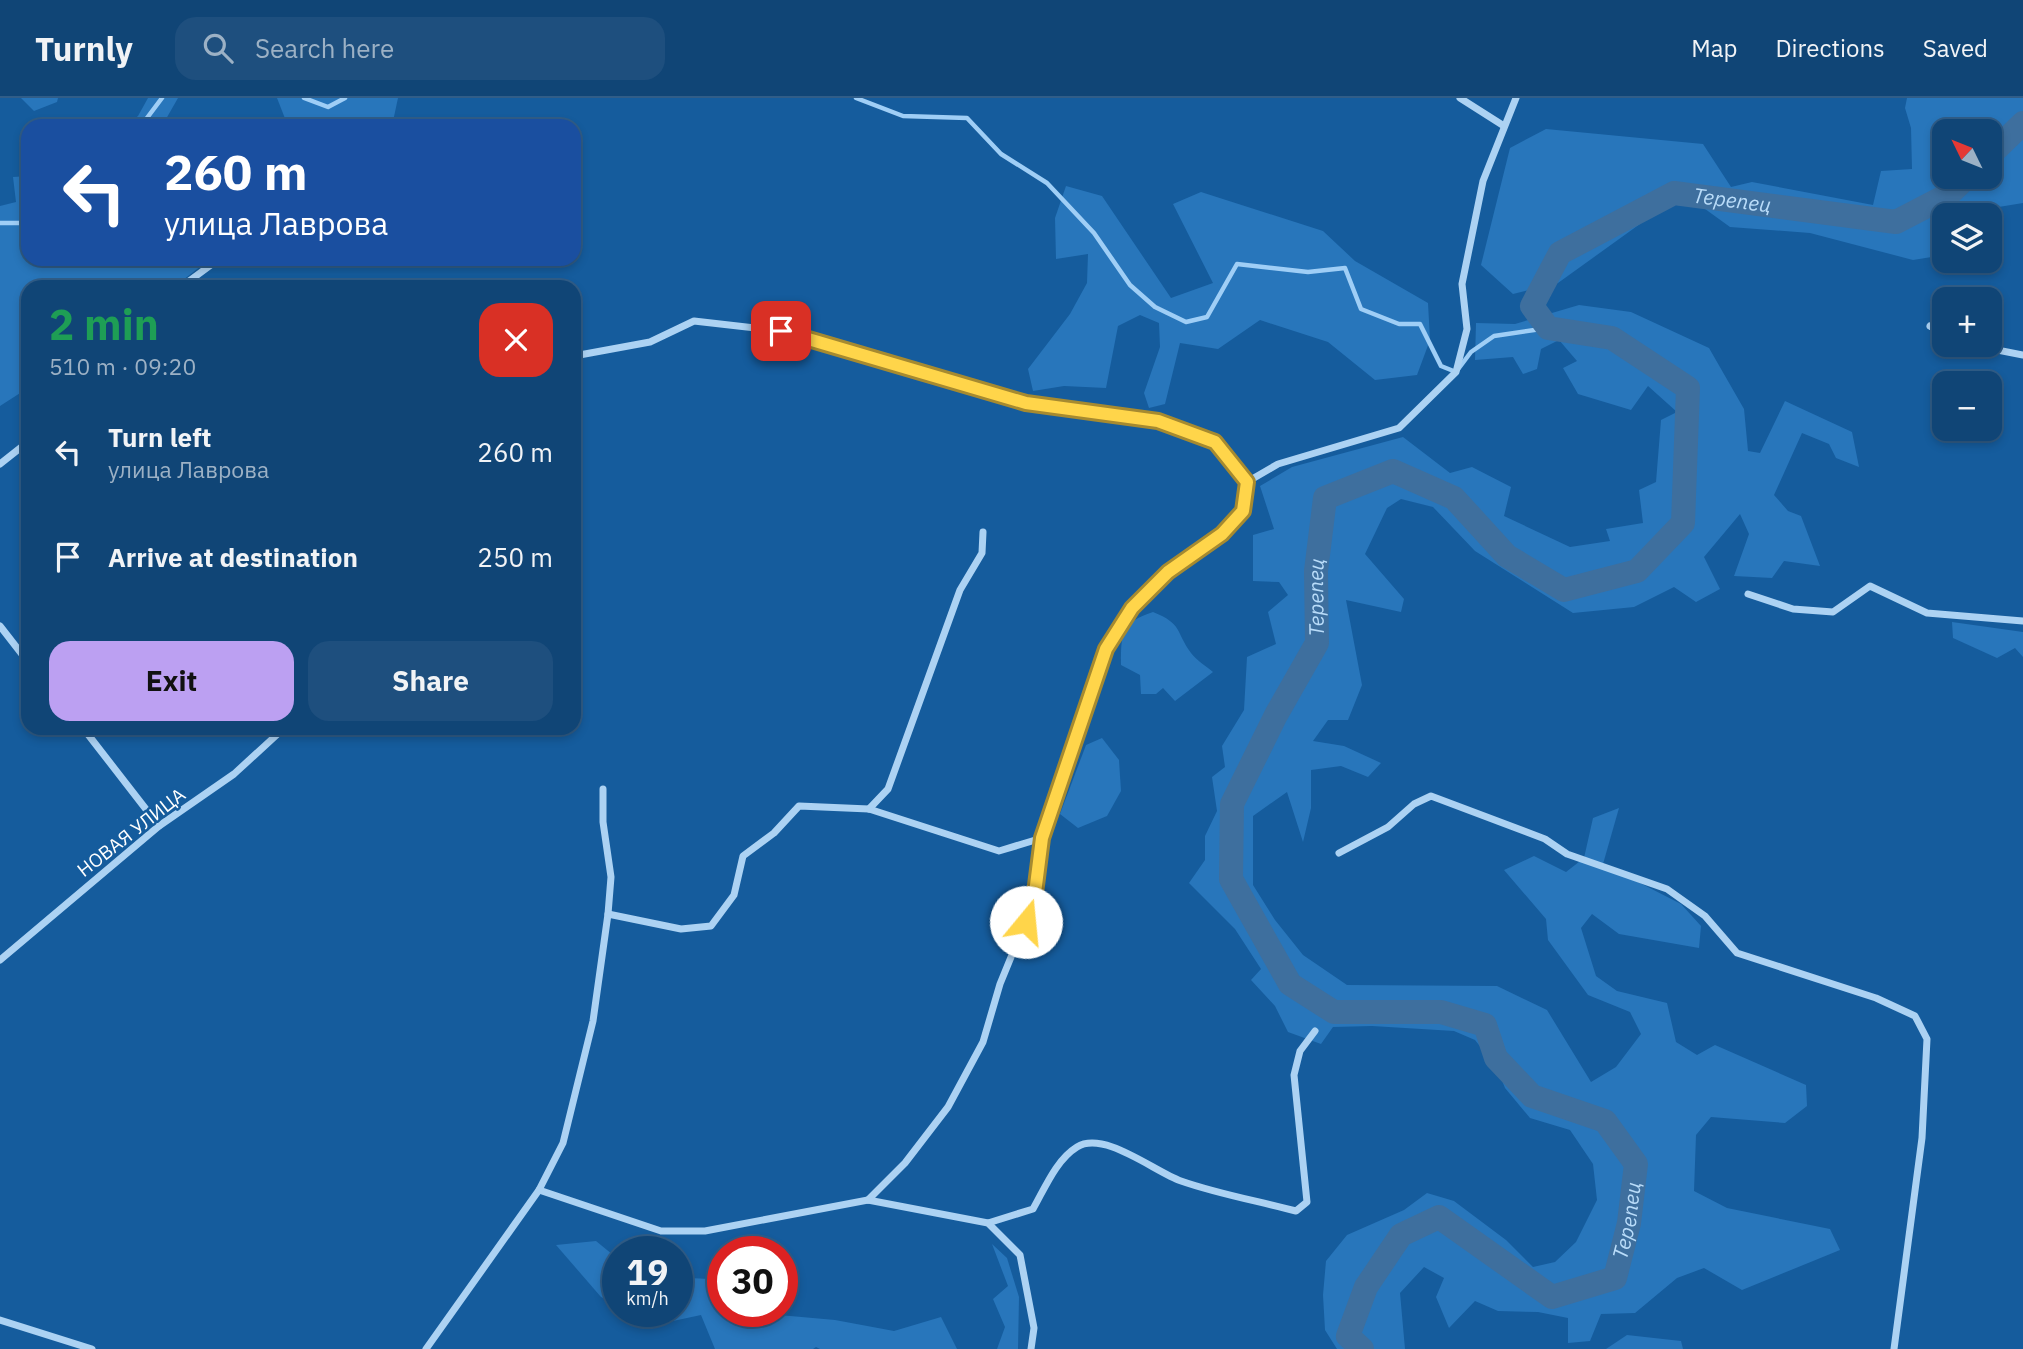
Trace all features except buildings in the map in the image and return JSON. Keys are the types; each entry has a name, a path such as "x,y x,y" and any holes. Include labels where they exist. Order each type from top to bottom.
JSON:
{"street":[{"path":"1460,98 1504,127"},
{"path":"1247,482 1278,464 1399,428 1456,372 1467,330 1462,284 1483,181 1516,98"},
{"path":"190,280 210,266"},
{"path":"581,355 650,342 694,321 781,331 1026,403 1158,421 1215,442 1247,482 1243,511 1222,534 1168,572 1132,608 1106,649 1042,838 1034,901 1000,984 983,1042 948,1107 905,1163 868,1200"},
{"path":"2002,351 2023,355"},
{"path":"0,464 21,447"},
{"path":"869,809 888,789 960,590 982,554 983,532"},
{"path":"1748,594 1793,609 1833,612 1870,586 1927,613 2023,621"},
{"path":"0,626 21,653"},
{"path":"88,735 159,826"},
{"name":"НОВАЯ УЛИЦА","path":"0,960 159,826 234,774 277,735"},
{"path":"426,1349 539,1190 563,1143 593,1021 608,914 611,877 603,822 603,789"},
{"path":"1339,853 1388,827 1414,804 1431,796 1545,839 1567,854 1667,889 1705,916 1737,953 1876,998 1915,1016 1927,1038 1922,1138 1894,1349"},
{"path":"608,914 681,929 711,926 734,895 743,856 774,832 799,806 869,809 999,851 1042,838"},
{"path":"539,1190 661,1231 705,1231 868,1200 988,1223 1033,1209 1059,1164 1077,1147 1091,1143 1108,1145 1180,1181 1296,1211 1302,1209 1307,1202 1294,1075 1300,1051 1315,1031"},
{"path":"988,1223 1020,1255 1034,1328 1031,1349"},
{"path":"0,1320 92,1349"}],"shaded area":[{"path":"21,98 58,98 57,102 34,111"},
{"path":"148,98 178,98 166,119 134,119"},
{"path":"277,98 398,98 394,119 285,119"},
{"path":"1907,98 2023,98 2023,203 2002,206 2002,203 1932,203 1932,257 1913,260 1810,233 1730,227 1683,193 1558,283 1513,294 1481,265 1510,148 1546,129 1703,144 1731,187 1752,182 1873,205 1881,171 1912,169 1911,128 1905,108"},
{"path":"21,176 21,266 201,266 183,280 21,280 21,392 0,406 0,206 16,202 13,177"},
{"path":"1066,186 1102,196 1171,298 1213,283 1173,204 1201,192 1323,231 1355,261 1428,303 1430,340 1417,375 1375,380 1328,342 1260,320 1218,349 1180,343 1165,404 1149,408 1144,393 1160,347 1159,323 1140,315 1118,326 1106,388 1064,386 1033,391 1028,369 1070,314 1087,283 1088,254 1056,259 1055,218"},
{"path":"1579,305 1631,312 1709,348 1744,409 1748,451 1760,453 1785,401 1852,432 1859,467 1836,458 1829,444 1802,433 1774,495 1788,511 1801,516 1820,566 1784,561 1772,578 1734,576 1749,534 1740,514 1704,557 1720,589 1696,602 1674,587 1634,607 1573,613 1475,551 1433,507 1401,499 1387,508 1365,554 1404,599 1401,612 1346,600 1362,685 1348,720 1328,720 1313,741 1344,746 1381,763 1368,777 1341,766 1311,770 1311,808 1303,842 1287,792 1253,816 1253,885 1275,920 1303,955 1347,985 1497,986 1547,1010 1591,1082 1616,1067 1641,1034 1630,1012 1588,995 1548,940 1546,919 1504,870 1534,856 1566,872 1584,858 1593,818 1619,808 1603,864 1681,904 1701,926 1699,948 1619,934 1592,914 1581,928 1596,976 1617,991 1667,1003 1676,1042 1697,1055 1715,1045 1806,1085 1807,1106 1785,1123 1711,1117 1696,1135 1694,1191 1727,1208 1830,1229 1840,1250 1742,1290 1704,1268 1677,1278 1635,1313 1601,1314 1590,1341 1568,1343 1568,1318 1538,1312 1498,1311 1475,1301 1449,1328 1436,1297 1444,1278 1424,1267 1400,1293 1405,1349 1337,1349 1325,1330 1323,1295 1326,1261 1347,1235 1404,1210 1427,1193 1454,1201 1506,1240 1533,1267 1555,1262 1576,1242 1597,1200 1593,1164 1570,1130 1530,1118 1505,1088 1497,1068 1475,1040 1454,1031 1372,1026 1333,1027 1321,1044 1288,1032 1275,1006 1251,980 1261,969 1235,929 1189,883 1205,860 1205,836 1217,811 1212,777 1225,767 1222,746 1244,710 1247,657 1276,644 1268,612 1288,595 1279,582 1253,581 1253,535 1274,529 1260,486 1292,467 1403,437 1450,473 1472,467 1511,487 1504,516 1570,547 1610,541 1606,529 1643,523 1639,490 1656,482 1661,420 1677,412 1648,386 1631,410 1578,394 1563,368 1577,361 1559,340 1541,349 1537,369 1523,374 1513,357 1475,360 1476,323 1515,324"},
{"path":"1153,612 1174,624 1193,656 1213,672 1175,701 1163,688 1156,694 1141,694 1140,675 1121,665 1125,631 1134,620"},
{"path":"1952,622 2023,632 2023,657 2015,648 1997,658 1953,638"},
{"path":"1102,738 1119,760 1121,791 1107,816 1078,828 1060,814 1086,745"},
{"path":"596,1241 602,1246 602,1297 601,1297 556,1245"},
{"path":"992,1244 1007,1258 1019,1297 1018,1349 997,1349 1005,1327 993,1299 1008,1286"},
{"path":"693,1278 707,1279 707,1327 798,1327 798,1317 835,1320 894,1331 941,1317 957,1349 715,1349 701,1315 693,1317"},
{"path":"1627,1335 1681,1341 1683,1349 1606,1349"}],"waterway":[{"path":"146,119 162,98"},
{"path":"304,98 328,107 345,98"},
{"path":"856,98 903,116 967,118 1001,154 1047,183 1094,233 1130,285 1155,307 1186,322 1207,317 1237,264 1308,272 1345,268 1361,309 1399,324 1420,324 1441,366 1456,372 1471,352 1494,336 1548,328"},
{"name":"Терепец","path":"2002,143 2023,123"},
{"name":"Терепец","path":"1362,1349 1348,1336 1366,1287 1401,1235 1439,1217 1552,1297 1615,1278 1629,1223 1636,1164 1605,1121 1532,1096 1496,1058 1485,1025 1441,1012 1334,1012 1290,984 1231,879 1232,804 1276,715 1317,643 1316,571 1325,498 1393,471 1454,498 1507,556 1564,590 1637,571 1683,523 1688,388 1612,338 1548,328 1532,306 1560,253 1674,193 1896,222 1948,195 1954,189"},
{"path":"0,223 21,223"}],"route":[{"path":"781,331 1026,403 1158,421 1215,442 1247,482 1243,511 1222,534 1168,572 1132,608 1106,649 1042,838 1034,901 1026,922"}]}
